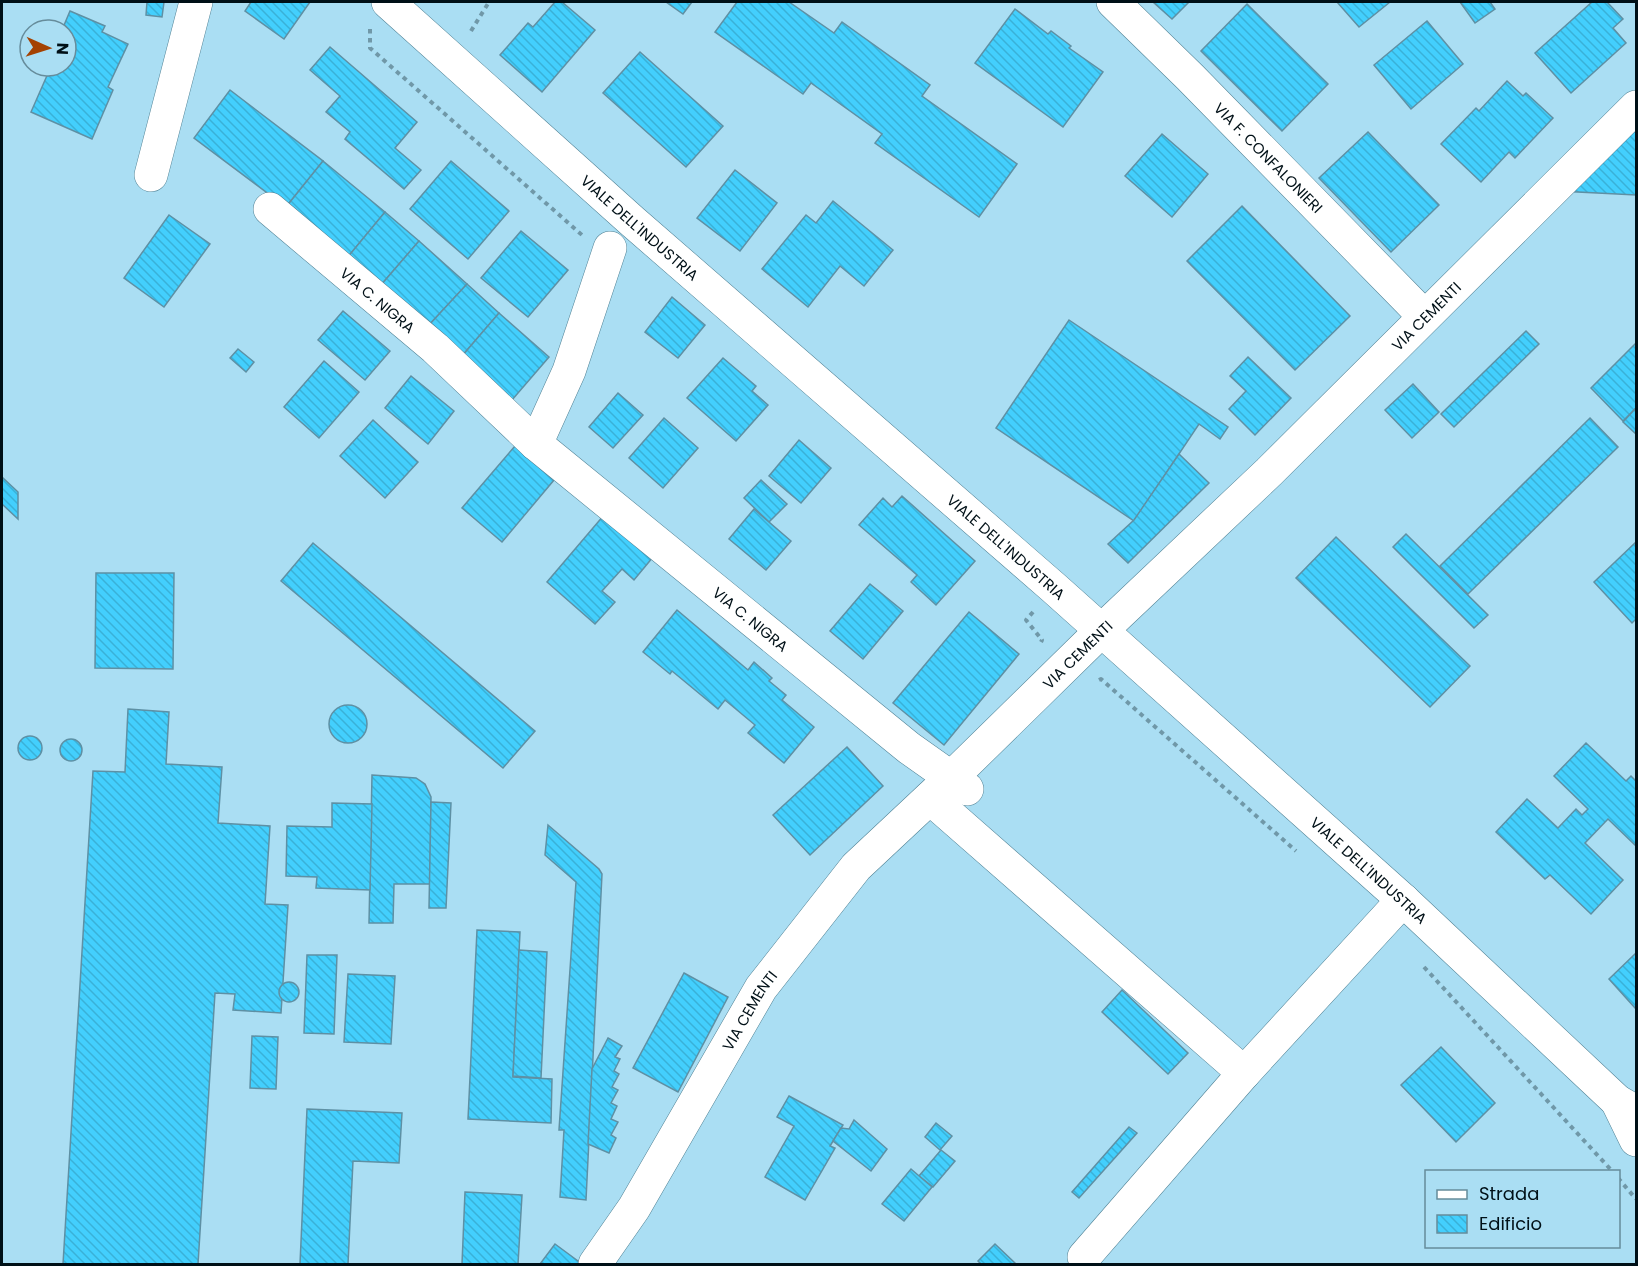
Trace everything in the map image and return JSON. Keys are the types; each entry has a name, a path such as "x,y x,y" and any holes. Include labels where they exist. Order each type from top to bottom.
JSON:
{"street":[{"path":"151,175 196,2"},
{"name":"VIALE DELL'INDUSTRIA","path":"388,2 632,221 1101,631 1403,900 1627,1107 1636,1140"},
{"name":"VIA F. CONFALONIERI","path":"1113,2 1190,77 1424,316"},
{"name":"VIA CEMENTI","path":"595,1264 634,1208 761,988 856,867 949,788 1101,631 1269,472 1636,107"},
{"name":"VIA C. NIGRA","path":"270,209 435,348 536,444 909,748 1244,1074"},
{"path":"536,444 569,371 608,252"},
{"path":"1084,1257 1244,1074 1403,900"}],"path":[{"path":"388,2 370,26 370,48 608,252"},
{"path":"471,31 489,2"},
{"path":"1092,681 1101,679 1301,856"},
{"path":"1417,960 1611,1170"},
{"path":"1620,1180 1636,1199"}],"building":[{"path":"147,2 164,2 162,17 146,15"},
{"path":"251,2 310,2 284,39 245,11"},
{"path":"555,2 562,2 595,30 542,92 500,55 528,23 533,27"},
{"path":"666,2 692,2 683,14"},
{"path":"737,2 789,2 834,33 842,22 930,85 922,96 1017,164 979,217 875,143 882,134 811,83 803,94 715,32"},
{"path":"1153,2 1189,2 1172,19"},
{"path":"1337,2 1390,2 1359,27"},
{"path":"1460,2 1490,2 1495,9 1475,23"},
{"path":"1592,2 1607,2 1623,19 1613,28 1626,43 1571,93 1535,53"},
{"path":"1247,4 1328,84 1282,131 1201,51"},
{"path":"1015,9 1048,34 1051,31 1071,46 1069,48 1103,72 1063,127 975,63"},
{"path":"70,11 105,26 102,32 128,44 108,87 113,90 92,139 31,112 46,78 78,78 78,18 67,18"},
{"path":"1427,21 1463,64 1411,109 1374,65"},
{"path":"330,47 417,122 395,148 421,170 404,189 345,139 350,132 326,112 340,96 310,70"},
{"path":"640,52 723,126 686,167 603,93"},
{"path":"1507,81 1523,96 1526,93 1553,118 1515,158 1509,152 1481,182 1441,144 1476,108 1479,111"},
{"path":"230,90 323,161 286,207 194,138"},
{"path":"1629,122 1636,131 1636,195 1559,191"},
{"path":"1368,132 1439,205 1391,252 1319,178"},
{"path":"1162,134 1208,174 1172,217 1125,176"},
{"path":"323,161 385,212 347,258 286,207"},
{"path":"451,161 509,211 468,259 410,209"},
{"path":"735,170 777,203 740,251 697,218"},
{"path":"833,201 893,250 864,286 840,266 808,307 762,269 806,215 816,223"},
{"path":"1242,206 1350,316 1295,370 1187,261"},
{"path":"385,212 419,241 381,285 347,258"},
{"path":"169,215 210,244 164,307 124,278"},
{"path":"521,231 568,270 528,317 481,278"},
{"path":"419,241 467,284 429,325 381,285"},
{"path":"467,284 499,313 462,356 429,325"},
{"path":"672,297 705,325 678,358 645,332"},
{"path":"343,311 390,351 365,380 318,340"},
{"path":"499,313 549,357 512,400 462,356"},
{"path":"1069,320 1228,427 1220,439 1199,424 1134,521 996,428"},
{"path":"1526,331 1539,344 1454,427 1441,414"},
{"path":"1636,343 1636,408 1623,421 1591,388"},
{"path":"238,349 254,362 246,372 230,358"},
{"path":"1248,357 1291,398 1255,435 1229,409 1246,391 1230,376"},
{"path":"723,358 756,386 752,391 768,405 736,441 687,398"},
{"path":"324,361 359,392 319,438 284,407"},
{"path":"411,376 454,411 428,444 385,408"},
{"path":"1413,384 1439,412 1412,438 1385,410"},
{"path":"618,393 643,415 613,448 589,427"},
{"path":"1636,408 1636,434 1623,422"},
{"path":"664,418 698,448 663,488 629,458"},
{"path":"1590,418 1618,447 1468,594 1440,566"},
{"path":"373,420 418,462 385,498 340,456"},
{"path":"799,440 831,468 801,503 769,476"},
{"path":"515,446 554,480 502,542 462,508"},
{"path":"1179,454 1209,483 1128,563 1108,544 1134,520"},
{"path":"2,477 18,492 18,519 2,504"},
{"path":"761,480 787,504 769,522 744,498"},
{"path":"902,496 975,561 936,605 911,582 917,575 859,525 883,498 892,507"},
{"path":"754,509 791,541 766,570 729,539"},
{"path":"604,515 653,557 634,580 622,569 602,591 615,602 595,624 547,582"},
{"path":"1406,534 1488,615 1474,628 1393,547"},
{"path":"1336,537 1470,666 1430,707 1296,578"},
{"path":"1636,542 1636,619 1632,623 1594,582"},
{"path":"313,543 535,731 503,768 281,581"},
{"path":"96,573 174,573 173,669 95,668"},
{"path":"870,584 903,611 863,659 830,631"},
{"path":"677,610 748,670 754,662 772,678 769,681 786,695 782,700 814,727 784,763 748,733 755,725 725,700 718,709 672,671 670,674 643,652"},
{"path":"969,612 1019,654 944,745 893,703"},
{"path":"348,705 355,706 361,711 366,717 366,731 361,737 355,742 348,743 341,742 335,737 330,731 329,724 330,717 335,711 341,706"},
{"path":"128,709 169,712 166,764 222,767 218,823 270,826 265,904 288,905 281,1013 233,1010 235,994 215,993 198,1264 63,1264 93,771 125,772"},
{"path":"30,736 38,740 42,748 38,756 30,760 22,756 18,748 22,740"},
{"path":"71,739 79,742 82,750 79,758 71,761 63,758 60,750 63,742"},
{"path":"1586,743 1626,781 1631,776 1636,781 1636,846 1608,819 1585,843 1623,880 1591,914 1550,875 1545,879 1496,832 1527,799 1558,828 1576,809 1582,815 1588,809 1554,776"},
{"path":"847,747 883,786 810,855 773,815"},
{"path":"372,775 416,778 425,784 431,797 430,884 394,884 393,923 369,923"},
{"path":"431,802 451,803 446,908 429,908"},
{"path":"332,803 372,804 370,890 316,888 317,877 286,876 287,826 332,827"},
{"path":"548,825 602,874 586,1200 560,1197 564,1130 559,1130 576,882 545,855"},
{"path":"477,930 520,932 513,1077 552,1079 551,1123 468,1119"},
{"path":"519,950 547,952 541,1078 513,1076"},
{"path":"1636,953 1636,1009 1609,979"},
{"path":"307,955 337,955 334,1034 304,1033"},
{"path":"684,973 728,997 678,1092 633,1068"},
{"path":"348,974 395,976 391,1044 344,1042"},
{"path":"289,982 296,985 299,992 296,999 289,1002 282,999 279,992 282,985"},
{"path":"1122,990 1188,1053 1168,1074 1102,1012"},
{"path":"252,1036 278,1037 276,1089 250,1088"},
{"path":"608,1038 622,1046 615,1057 620,1059 614,1071 619,1074 612,1087 618,1090 611,1103 617,1106 611,1119 618,1122 611,1135 616,1138 609,1153 588,1144 592,1069"},
{"path":"1441,1047 1495,1103 1456,1142 1401,1085"},
{"path":"789,1096 843,1125 830,1146 835,1148 805,1200 765,1177 794,1126 777,1117"},
{"path":"307,1109 402,1113 399,1163 353,1161 348,1264 300,1264"},
{"path":"854,1120 887,1149 871,1171 833,1141 841,1128 849,1129"},
{"path":"936,1123 952,1136 940,1150 925,1137"},
{"path":"1129,1127 1137,1133 1079,1198 1072,1192"},
{"path":"941,1150 955,1161 933,1187 919,1176"},
{"path":"911,1169 932,1187 904,1221 882,1204"},
{"path":"465,1192 522,1195 518,1264 462,1264"},
{"path":"555,1244 582,1264 540,1264"},
{"path":"995,1244 1016,1264 981,1264 978,1261"}]}
